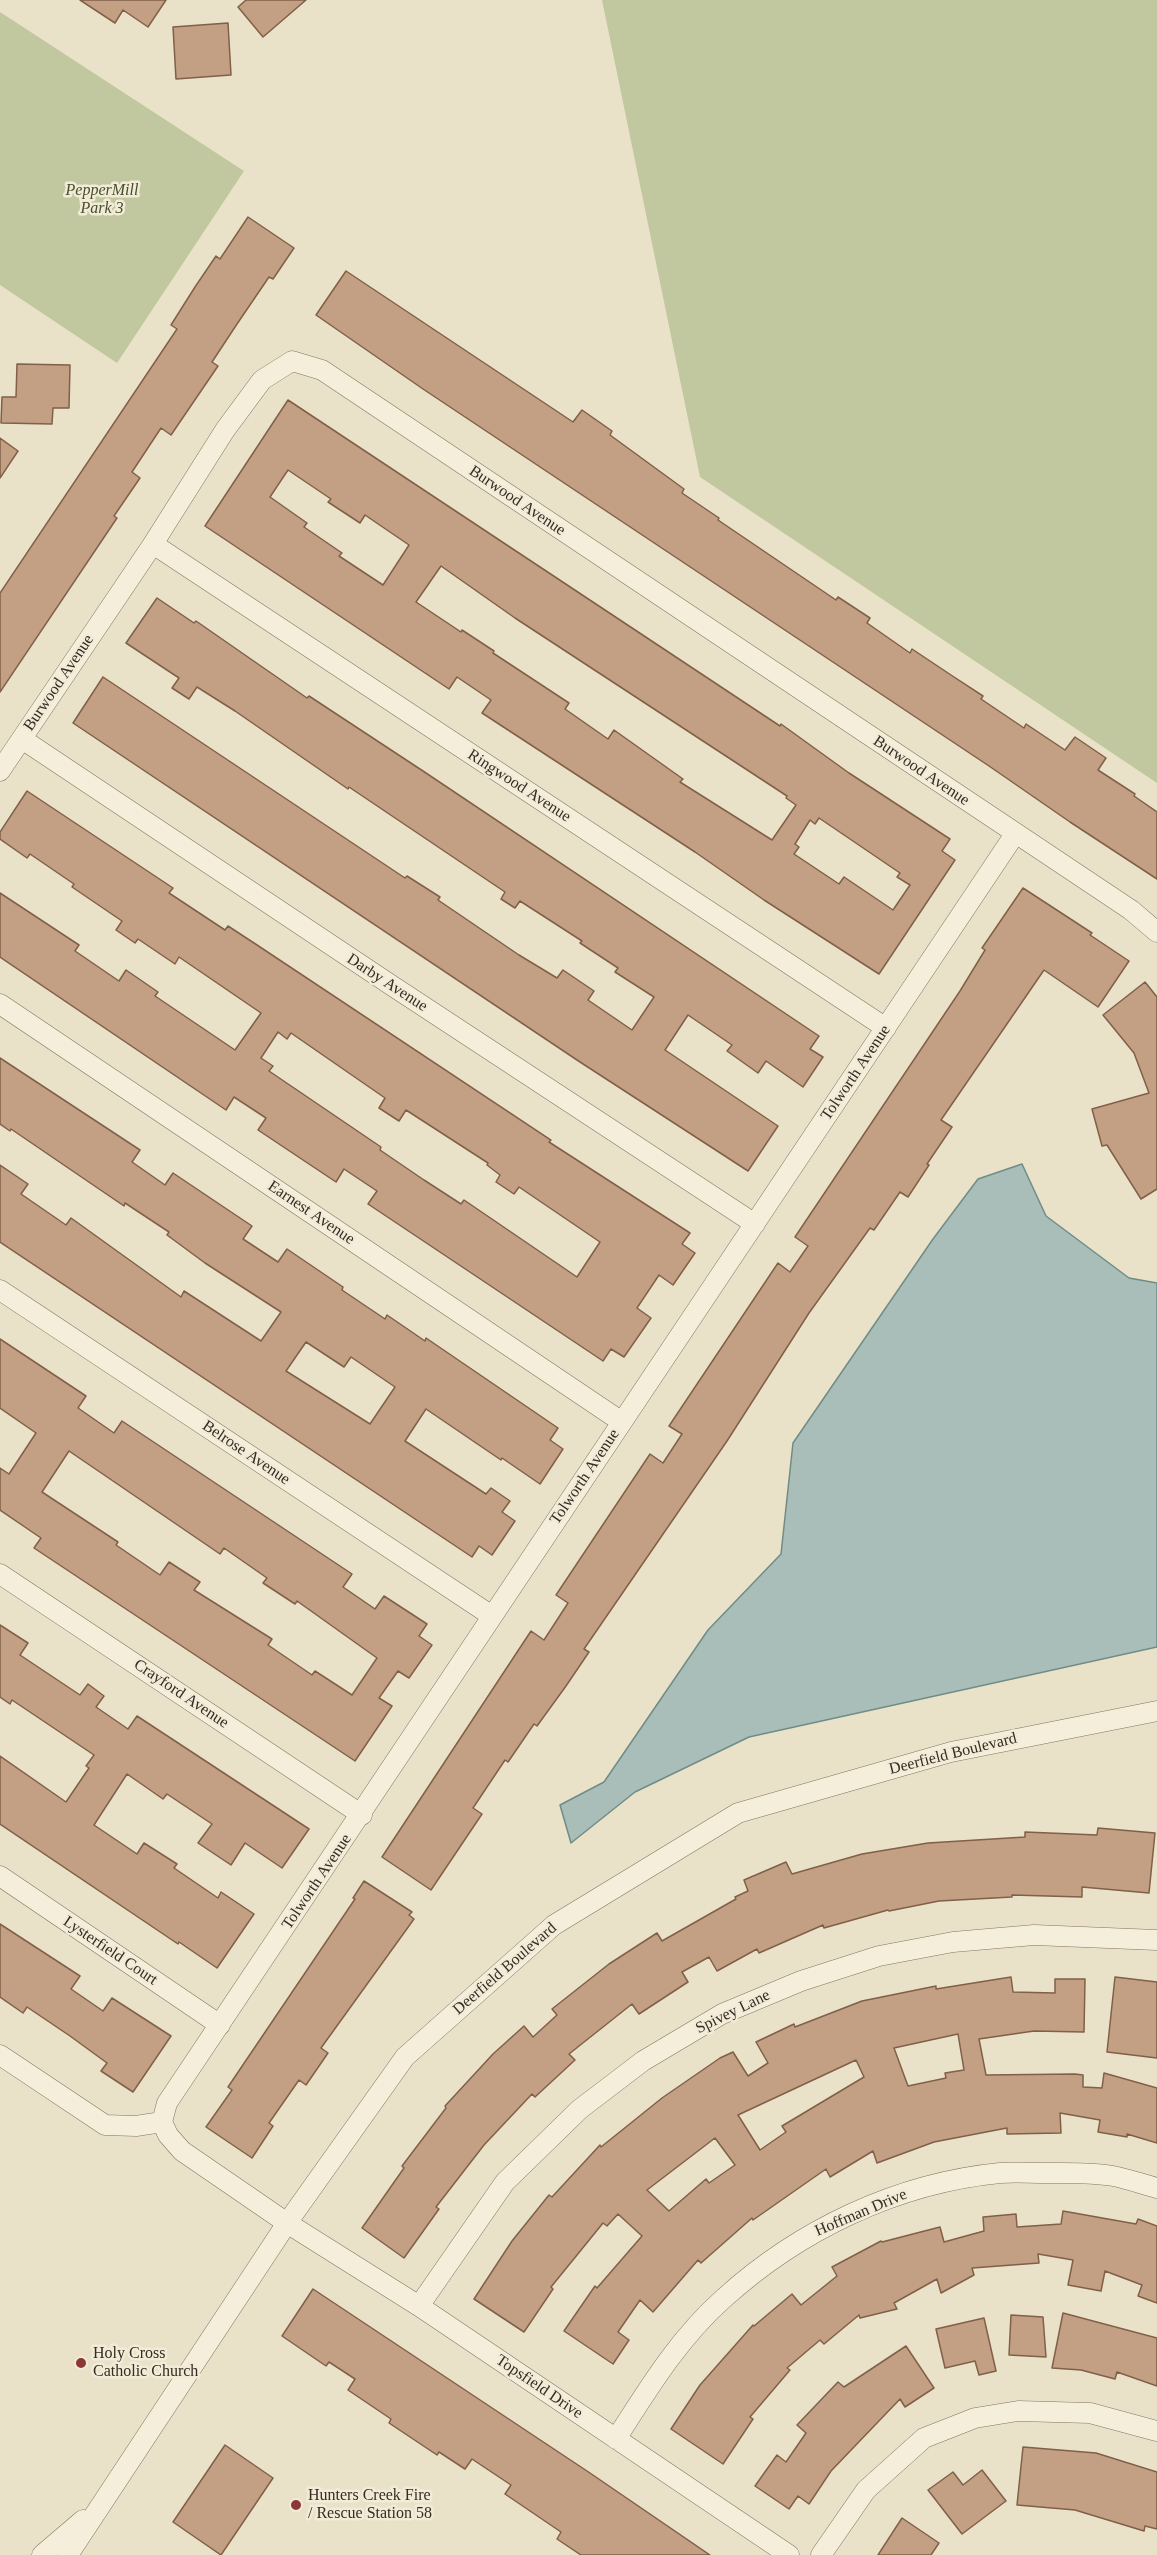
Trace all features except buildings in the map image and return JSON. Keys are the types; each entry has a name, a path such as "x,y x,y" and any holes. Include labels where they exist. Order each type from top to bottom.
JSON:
{"street":[{"name":"Burwood Avenue","path":"0,771 153,544 225,430 262,380 292,361 322,370 1131,910 1157,932"},
{"name":"Ringwood Avenue","path":"153,544 886,1028"},
{"name":"Darby Avenue","path":"22,739 391,986 755,1224"},
{"name":"Tolworth Avenue","path":"162,2122 167,2103 362,1815 492,1616 1015,834"},
{"name":"Earnest Avenue","path":"0,1004 622,1422"},
{"name":"Belrose Avenue","path":"0,1290 492,1616"},
{"name":"Crayford Avenue","path":"0,1574 362,1815"},
{"name":"Deerfield Boulevard","path":"68,2555 287,2223 405,2057 554,1925 738,1813 951,1752 1157,1711"},
{"name":"Lysterfield Court","path":"0,1876 220,2025"},
{"name":"Spivey Lane","path":"419,2306 505,2182 580,2109 643,2061 722,2014 801,1981 879,1956 953,1942 1034,1935 1157,1941"},
{"path":"0,2055 105,2125 136,2126 162,2122"},
{"name":"Topsfield Drive","path":"162,2122 168,2135 182,2151 287,2223 419,2306 789,2555"},
{"name":"Hoffman Drive","path":"616,2439 665,2363 722,2299 776,2256 818,2229 907,2193 940,2183 1000,2173 1111,2176 1157,2188"},
{"path":"821,2555 866,2490 916,2445 924,2438 975,2418 1018,2410 1090,2413 1157,2432"},
{"name":"Deerfield Boulevard","path":"42,2555 99,2507"}],"green space":[{"path":"602,0 1157,0 1157,783 700,477"},
{"name":"PepperMill Park 3","path":"0,12 244,171 117,363 0,285"}],"water":[{"path":"1022,1164 1046,1216 1129,1278 1157,1283 1157,1647 749,1737 635,1792 571,1843 560,1805 604,1782 708,1630 781,1554 793,1443 933,1239 978,1179"}],"place":[{"name":"Holy Cross Catholic Church","path":"81,2363"},
{"name":"Hunters Creek Fire / Rescue Station 58","path":"296,2505"}]}
